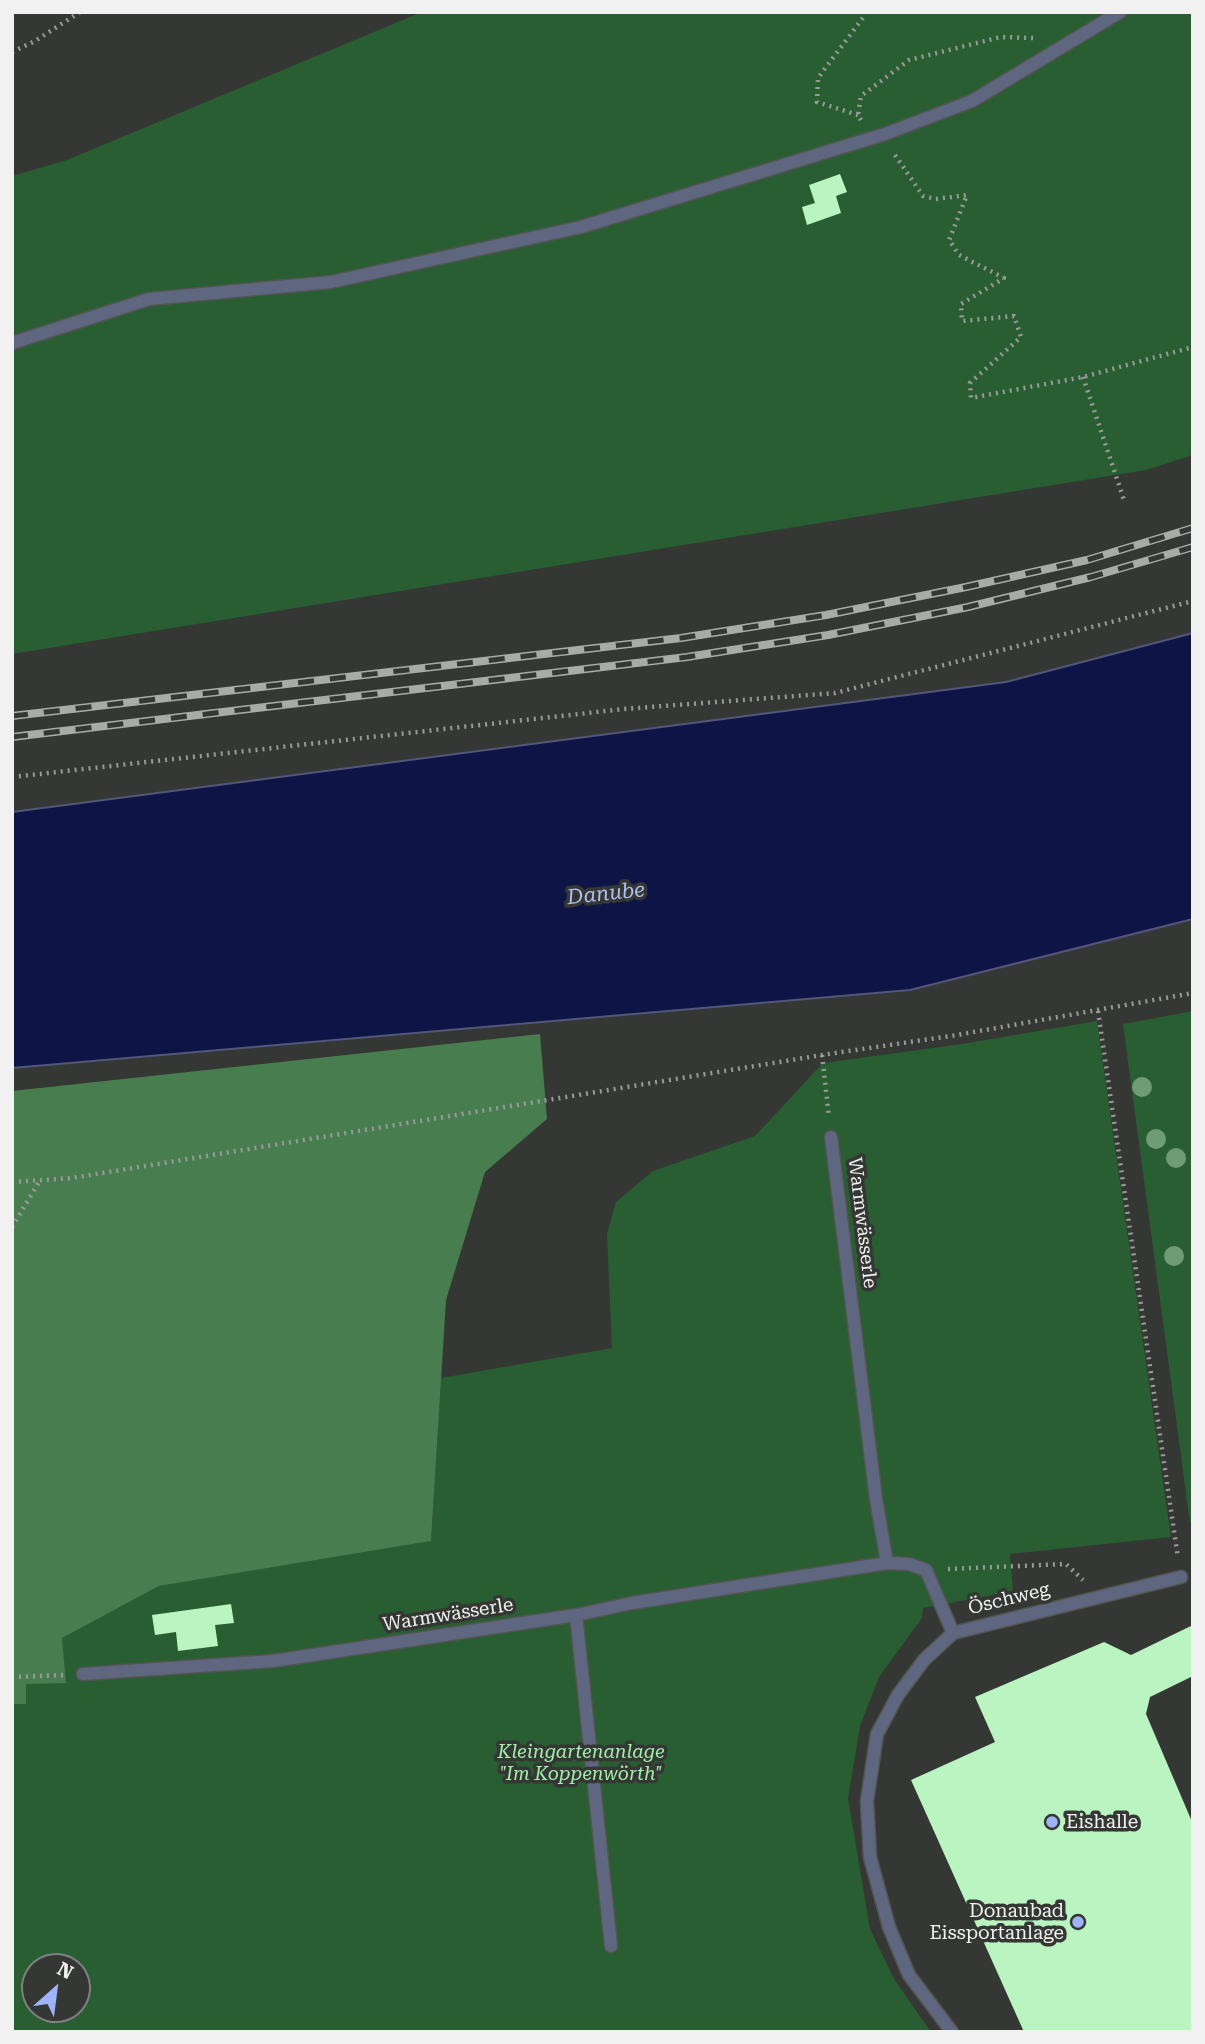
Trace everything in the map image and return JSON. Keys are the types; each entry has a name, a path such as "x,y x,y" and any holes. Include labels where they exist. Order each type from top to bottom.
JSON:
{"lane":[{"path":"12,343 149,299 331,282 581,227 879,135 972,101 1120,12"},
{"name":"Warmwässerle","path":"831,1138 876,1499 887,1563"},
{"name":"Warmwässerle","path":"83,1674 273,1661 576,1615 632,1603 887,1563 909,1564 926,1570"},
{"path":"926,1570 953,1633"},
{"name":"Öschweg","path":"952,2032 909,1975 889,1927 870,1857 867,1801 877,1734 898,1695 918,1669 953,1633 1181,1577"},
{"path":"576,1615 611,1946"}],"path":[{"path":"12,52 36,41 80,12"},
{"path":"865,12 865,16 818,78 817,102 858,115 879,135 923,196 936,199 967,195 949,240 959,255 1004,278 961,304 962,321 1014,316 1021,337 970,383 971,398 1083,377 1193,347"},
{"path":"858,115 861,96 909,60 1001,37 1040,38"},
{"path":"1083,377 1124,500"},
{"path":"12,777 624,709 835,693 1193,601"},
{"path":"12,1182 72,1178 1098,1012 1193,993"},
{"path":"1098,1012 1181,1577"},
{"path":"822,1055 831,1138"},
{"path":"12,1227 39,1181"},
{"path":"926,1570 1066,1564 1101,1596"},
{"path":"12,1677 83,1674"}],"green space":[{"path":"422,12 1193,12 1193,455 1146,470 12,654 12,176 67,160"},
{"path":"1193,1011 1193,1522 1190,1523 1123,1024"},
{"name":"Kleingartenanlage \"Im Koppenwörth\"","path":"1097,1021 1171,1537 1010,1554 1013,1591 923,1608 922,1618 879,1677 860,1726 848,1798 870,1929 894,1979 931,2032 12,2032 12,1704 26,1704 26,1684 61,1638 159,1586 431,1541 441,1378 612,1348 607,1234 616,1202 653,1171 755,1136 823,1063 962,1044"},
{"path":"540,1034 547,1119 485,1172 446,1300 431,1541 159,1586 62,1638 66,1683 26,1684 26,1704 12,1704 12,1091"}],"water":[{"name":"Danube","path":"1193,633 1193,919 910,990 12,1068 12,812 1006,682"}],"building":[{"path":"840,174 847,192 836,196 841,213 807,225 802,207 815,203 809,185"},
{"path":"231,1604 234,1623 215,1625 218,1646 178,1651 176,1632 155,1635 152,1615"},
{"name":"Donaubad Eissportanlage","path":"1193,1625 1193,1676 1150,1697 1146,1714 1193,1824 1193,2032 1024,2032 911,1780 995,1742 975,1697 1104,1642 1131,1655"}],"railway":[{"path":"12,716 681,638 826,615 1087,560 1193,528"},
{"path":"12,737 687,657 828,635 968,607 1091,577 1193,547"}],"place":[{"name":"Eishalle","path":"1052,1822"},
{"name":"Donaubad Eissportanlage","path":"1078,1922"}]}
